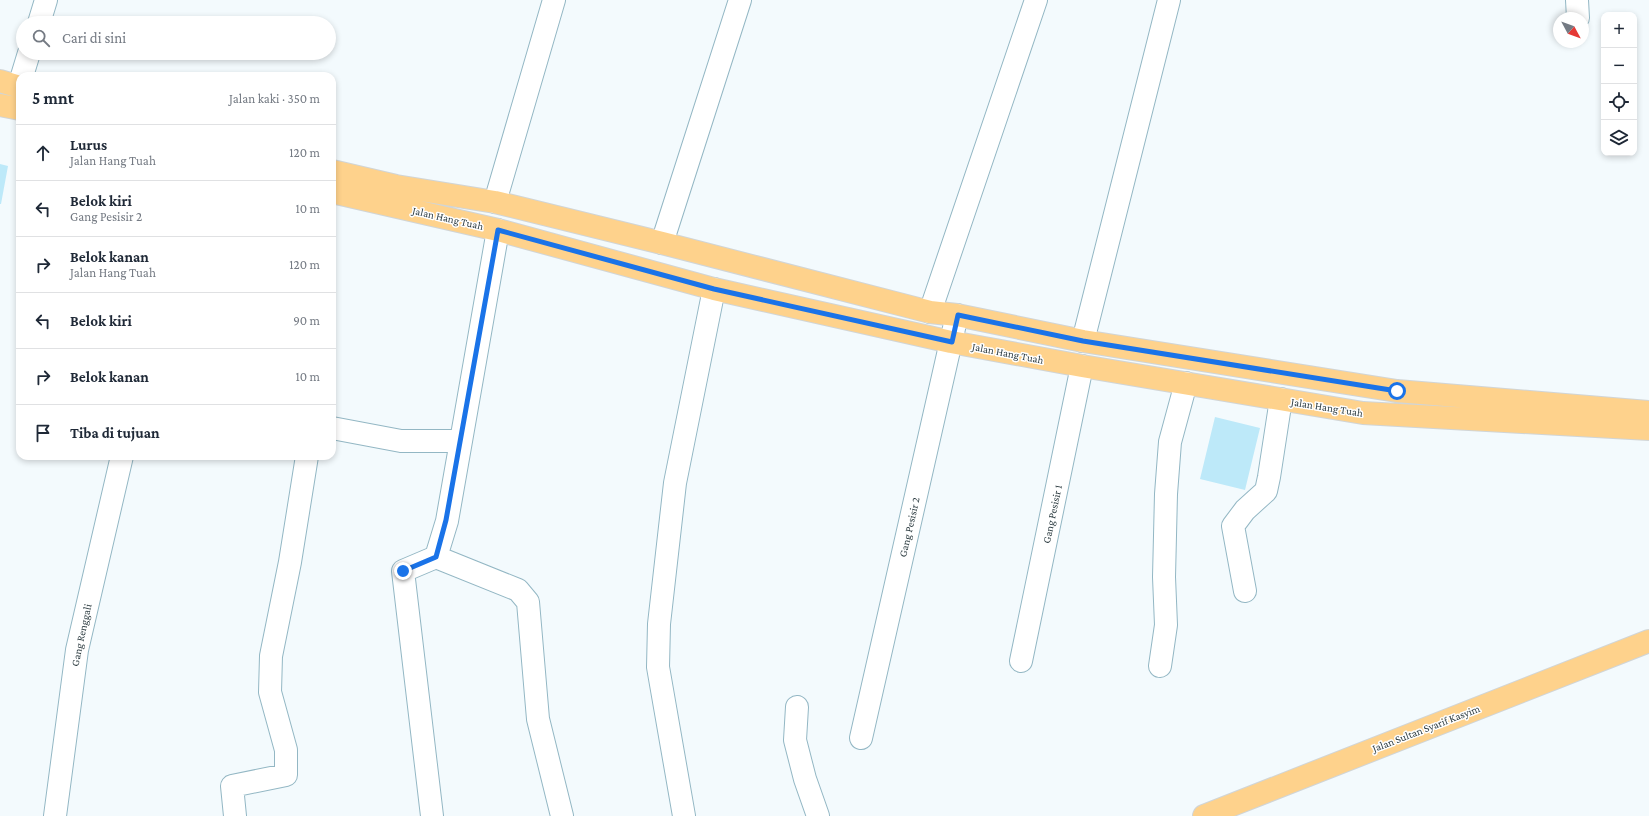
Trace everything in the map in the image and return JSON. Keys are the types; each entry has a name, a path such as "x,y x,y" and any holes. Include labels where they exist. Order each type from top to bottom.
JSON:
{"main road":[{"path":"0,105 16,108"},
{"name":"Jalan Hang Tuah","path":"336,172 396,186 495,202 930,312 958,315 1083,341 1397,391 1649,412"},
{"name":"Jalan Hang Tuah","path":"336,193 498,230 714,289 952,342 1082,366 1363,413 1649,429"},
{"name":"Jalan Sultan Syarif Kasyim","path":"1204,816 1649,641"}],"street":[{"path":"41,16 46,0"},
{"path":"495,202 554,0"},
{"path":"662,243 740,0"},
{"path":"930,312 1036,0"},
{"path":"1083,341 1169,0"},
{"path":"1577,0 1578,12"},
{"path":"20,72 26,60"},
{"path":"436,557 446,520 498,230"},
{"path":"684,816 658,667 659,624 675,483 714,289"},
{"name":"Gang Pesisir 2","path":"861,738 958,315"},
{"name":"Gang Pesisir 1","path":"1021,662 1082,366"},
{"path":"1160,666 1166,625 1164,578 1166,494 1170,442 1186,383"},
{"path":"1245,591 1233,526 1245,510 1266,491 1281,399"},
{"path":"336,429 401,441 460,442"},
{"name":"Gang Renggali","path":"55,816 77,650 121,460"},
{"path":"235,816 232,786 286,775 286,750 270,692 271,656 290,562 306,460"},
{"path":"432,816 403,571 436,557 518,590 528,602 538,719 562,816"},
{"path":"797,707 795,740 804,779 818,816"}],"building":[{"path":"0,164 8,166 1,204 0,204"},
{"path":"1215,417 1260,428 1245,490 1200,479"}],"route":[{"path":"403,571 436,557 446,520 498,230 714,289 952,342 958,315 1083,341 1397,391"}]}
